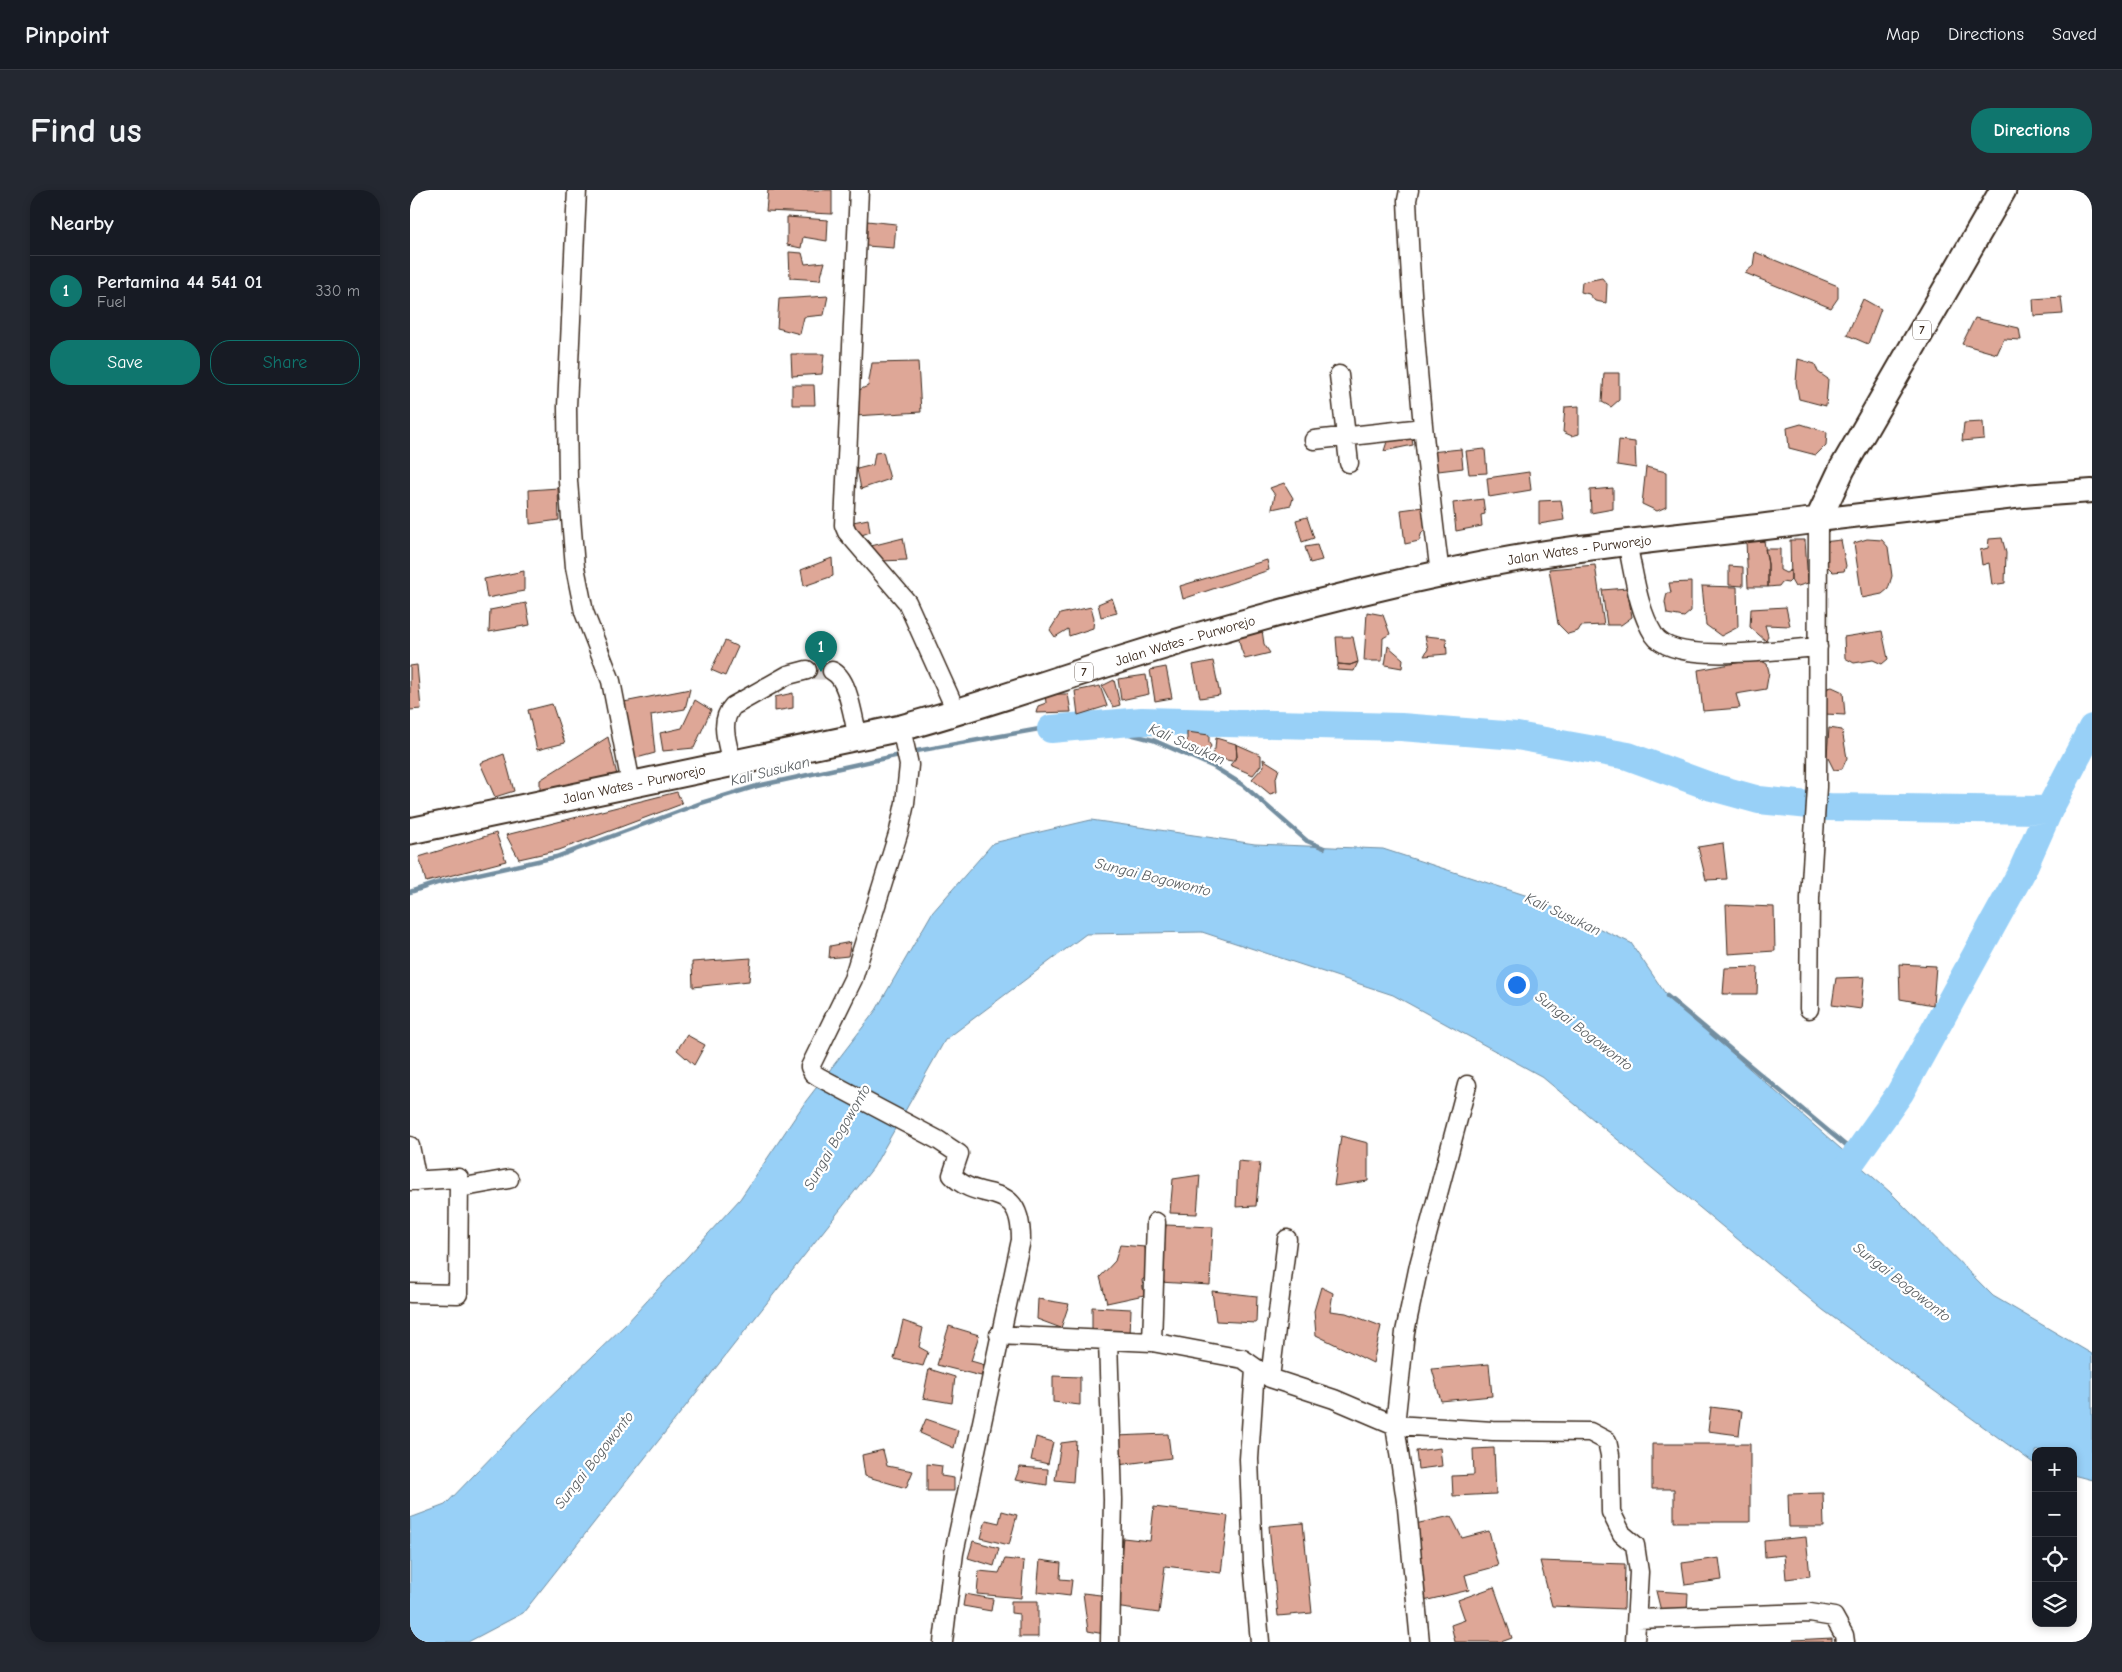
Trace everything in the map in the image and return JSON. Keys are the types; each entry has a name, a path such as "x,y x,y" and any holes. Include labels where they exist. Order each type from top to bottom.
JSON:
{"highway":[{"name":"7","path":"1818,520 1842,469 2003,190"},
{"name":"Jalan Wates - Purworejo","path":"410,831 858,737 903,734 957,713 1121,660 1245,623 1440,574 1543,555 1818,520"}],"main road":[{"path":"1818,520 2023,496 2092,491"}],"street":[{"path":"577,190 567,407 568,481 575,567 584,612 611,681 631,784"},
{"path":"859,190 844,524 847,532 907,602 957,713"},
{"path":"1409,190 1407,200 1409,261 1423,428 1440,574"},
{"path":"1339,375 1349,463"},
{"path":"1314,440 1423,428"},
{"path":"1809,1009 1813,835 1817,787 1818,520"},
{"path":"1627,543 1642,607 1655,636 1667,646 1706,654 1818,647"},
{"path":"732,764 724,723 727,713 733,706 788,675 808,670"},
{"path":"832,671 844,683 858,737"},
{"path":"903,734 910,765 905,803 898,831 856,970 832,1025 810,1064 812,1071 818,1077 938,1140 960,1154 952,1175 960,1183 1007,1199 1019,1216 1020,1240 954,1553 943,1642"},
{"path":"1420,1642 1407,1508 1395,1425 1405,1332 1419,1265 1467,1085"},
{"path":"410,1146 414,1181 459,1178 458,1294 410,1293"},
{"path":"459,1188 509,1179"},
{"path":"1152,1342 1156,1222"},
{"path":"1260,1642 1253,1562 1249,1459 1262,1373 1287,1239"},
{"path":"999,1335 1152,1342 1243,1359 1262,1373 1334,1399 1395,1425 1590,1432 1607,1441 1610,1455 1611,1512 1622,1534 1635,1546 1639,1572 1635,1642"},
{"path":"1108,1340 1113,1500 1110,1642"},
{"path":"1636,1619 1810,1613 1834,1617 1844,1635 1845,1642"}],"water":[{"name":"Sungai Bogowonto","path":"1091,820 1255,844 1383,849 1528,896 1631,943 1667,996 1890,1192 1993,1296 2092,1354 2092,1480 2077,1476 2077,1447 2032,1447 2032,1462 1823,1310 1541,1076 1393,995 1202,932 1086,934 945,1040 873,1168 523,1613 468,1642 410,1642 410,1518 445,1505 533,1414 626,1324 740,1199 806,1101 876,1010 932,913 993,843"}],"building":[{"path":"768,190 832,190 832,214 766,211"},
{"path":"787,217 828,220 827,241 803,237 801,248 787,245"},
{"path":"867,221 896,224 894,248 866,246"},
{"path":"789,252 802,253 805,264 825,262 820,280 790,278"},
{"path":"1755,252 1838,286 1838,298 1831,308 1745,273 1753,266"},
{"path":"1602,278 1607,284 1606,303 1595,301 1589,294 1581,292 1582,282"},
{"path":"828,296 824,315 804,317 800,334 777,328 779,299"},
{"path":"2061,297 2063,314 2034,316 2033,299"},
{"path":"1863,299 1881,309 1868,344 1847,335"},
{"path":"1975,318 2019,328 2021,340 2004,339 1997,354 1962,344"},
{"path":"791,354 824,354 822,374 792,376"},
{"path":"1798,359 1815,364 1818,372 1828,379 1826,406 1799,399 1796,382"},
{"path":"918,362 921,412 855,416 859,390 868,386 872,363"},
{"path":"1604,373 1619,373 1619,400 1611,407 1602,402"},
{"path":"792,385 814,385 815,405 792,405"},
{"path":"1579,406 1579,434 1572,436 1563,432 1565,407"},
{"path":"1983,422 1984,439 1962,441 1964,423"},
{"path":"1801,424 1827,432 1826,445 1816,455 1789,448 1787,428"},
{"path":"1410,429 1413,445 1384,451 1390,432"},
{"path":"1619,440 1635,442 1636,468 1617,465"},
{"path":"1461,449 1463,468 1430,472 1430,452"},
{"path":"1485,449 1487,473 1469,474 1466,451"},
{"path":"883,452 890,479 861,489 857,469 873,465 875,453"},
{"path":"1646,467 1666,472 1666,507 1657,511 1642,504"},
{"path":"1529,472 1531,490 1489,497 1487,478"},
{"path":"1284,483 1293,498 1291,505 1272,509 1275,495 1270,488"},
{"path":"558,488 559,520 530,524 529,490"},
{"path":"1613,488 1613,509 1591,513 1590,490"},
{"path":"1483,499 1485,514 1481,515 1482,526 1456,531 1453,503"},
{"path":"1561,500 1564,520 1539,524 1539,501"},
{"path":"1423,507 1428,528 1422,532 1419,541 1405,544 1401,510"},
{"path":"1307,517 1314,538 1302,542 1296,520"},
{"path":"868,519 870,532 859,536 853,522"},
{"path":"903,538 907,560 880,561 871,546"},
{"path":"2002,538 2006,553 2005,583 1992,585 1989,563 1982,565 1980,550 1988,548 1989,539"},
{"path":"1867,539 1882,540 1888,547 1892,576 1888,589 1882,594 1862,598 1854,543"},
{"path":"1790,540 1805,540 1808,583 1795,587 1791,580"},
{"path":"1841,540 1846,566 1844,571 1833,572 1824,563 1823,542"},
{"path":"1746,541 1764,541 1768,564 1768,587 1748,587"},
{"path":"1317,545 1322,560 1310,563 1305,547"},
{"path":"1765,549 1780,549 1780,570 1786,573 1791,570 1791,580 1788,583 1782,582 1779,586 1768,587 1768,564"},
{"path":"832,558 833,576 804,586 801,570"},
{"path":"1267,560 1269,570 1183,599 1180,586"},
{"path":"1595,565 1604,625 1581,626 1578,631 1568,634 1558,624 1549,569"},
{"path":"1729,566 1743,567 1743,586 1729,585"},
{"path":"524,571 524,591 487,598 484,579"},
{"path":"1691,582 1691,611 1684,617 1667,614 1665,602 1667,593 1671,593 1669,583"},
{"path":"1702,586 1737,587 1738,627 1721,636 1706,625"},
{"path":"1627,588 1632,617 1621,625 1607,625 1602,590"},
{"path":"1112,598 1117,613 1101,617 1098,604"},
{"path":"526,603 530,625 489,632 490,610"},
{"path":"1091,607 1094,618 1093,628 1069,636 1068,629 1055,637 1050,630 1060,614"},
{"path":"1786,607 1790,626 1765,625 1768,636 1766,641 1750,627 1751,609"},
{"path":"1367,612 1383,615 1390,634 1383,638 1382,661 1364,661"},
{"path":"1262,630 1264,644 1270,653 1245,659 1238,635"},
{"path":"1882,631 1888,659 1882,664 1873,660 1854,663 1845,658 1844,637"},
{"path":"1425,636 1446,638 1447,654 1424,656 1428,649"},
{"path":"1336,637 1353,637 1358,662 1350,665 1338,664"},
{"path":"725,641 738,647 725,676 711,670"},
{"path":"1388,646 1403,659 1402,668 1385,665"},
{"path":"1758,659 1767,664 1769,672 1766,689 1736,694 1740,708 1703,711 1698,670"},
{"path":"1213,661 1220,695 1200,698 1193,665"},
{"path":"1358,662 1354,671 1337,670 1338,664 1350,665"},
{"path":"417,665 421,709 410,710 410,666"},
{"path":"1166,667 1172,698 1155,701 1150,670"},
{"path":"1146,675 1149,694 1121,700 1118,679"},
{"path":"1114,680 1120,705 1113,707 1102,686"},
{"path":"1100,686 1107,706 1078,715 1075,691"},
{"path":"1832,687 1843,692 1845,715 1825,714 1824,694 1828,688"},
{"path":"690,689 685,709 651,715 655,753 633,759 624,702"},
{"path":"793,693 793,708 775,711 775,697"},
{"path":"1045,694 1068,694 1071,712 1036,713 1038,706 1046,703"},
{"path":"695,700 711,710 694,748 663,751 660,733 682,728"},
{"path":"552,704 565,743 537,750 528,710"},
{"path":"1829,728 1842,730 1847,758 1842,769 1834,770 1827,756"},
{"path":"1187,732 1209,735 1211,746 1205,758 1182,748 1187,741"},
{"path":"608,737 617,775 540,792 540,780"},
{"path":"1216,738 1236,744 1237,757 1232,761 1210,757 1215,749"},
{"path":"1236,744 1261,755 1261,765 1253,775 1230,765 1237,757"},
{"path":"504,754 514,791 495,797 480,763"},
{"path":"1263,759 1279,769 1276,778 1277,792 1270,794 1252,779 1264,766"},
{"path":"677,792 682,804 559,850 519,859 506,835"},
{"path":"496,833 506,861 426,882 419,857"},
{"path":"1723,843 1727,879 1706,880 1698,847"},
{"path":"1726,905 1774,907 1775,951 1728,954"},
{"path":"851,942 848,956 829,958 830,946"},
{"path":"751,958 749,981 693,987 692,962"},
{"path":"1899,964 1936,966 1933,1005 1900,999"},
{"path":"1758,967 1757,994 1723,994 1725,968"},
{"path":"1864,977 1861,1009 1832,1005 1836,978"},
{"path":"687,1035 705,1045 694,1065 677,1050"},
{"path":"1341,1136 1368,1143 1368,1181 1334,1186"},
{"path":"1238,1161 1260,1163 1256,1206 1236,1207"},
{"path":"1200,1175 1197,1214 1170,1213 1173,1179"},
{"path":"1166,1225 1213,1227 1210,1285 1159,1282"},
{"path":"1120,1245 1145,1247 1148,1276 1142,1280 1144,1295 1107,1303 1100,1277 1115,1261"},
{"path":"1321,1287 1333,1293 1330,1311 1346,1313 1381,1326 1373,1363 1316,1335 1314,1311"},
{"path":"1212,1291 1257,1296 1256,1323 1216,1321"},
{"path":"1038,1299 1069,1304 1061,1328 1037,1319"},
{"path":"1092,1307 1131,1309 1130,1335 1092,1333"},
{"path":"903,1321 923,1328 919,1347 928,1352 923,1366 894,1359"},
{"path":"949,1326 979,1335 971,1361 985,1365 981,1376 937,1365"},
{"path":"1489,1364 1492,1396 1441,1401 1432,1369"},
{"path":"929,1369 955,1377 952,1403 923,1398"},
{"path":"1053,1376 1080,1377 1080,1405 1053,1402"},
{"path":"1711,1407 1742,1411 1739,1435 1708,1431"},
{"path":"926,1419 958,1430 954,1448 920,1433"},
{"path":"1168,1434 1171,1458 1118,1465 1115,1436"},
{"path":"1036,1437 1053,1442 1048,1464 1031,1460"},
{"path":"1076,1441 1073,1482 1055,1480 1061,1443"},
{"path":"1652,1444 1750,1444 1750,1522 1674,1522 1674,1489 1652,1489"},
{"path":"1440,1448 1442,1466 1418,1469 1416,1451"},
{"path":"1494,1448 1496,1494 1453,1496 1452,1476 1474,1475 1473,1449"},
{"path":"883,1450 887,1466 913,1471 906,1488 865,1476 862,1455"},
{"path":"927,1464 942,1466 941,1476 954,1478 954,1491 927,1491"},
{"path":"1020,1467 1048,1469 1047,1485 1015,1480"},
{"path":"1823,1493 1824,1527 1789,1527 1788,1494"},
{"path":"1154,1507 1228,1516 1221,1573 1165,1566 1159,1613 1114,1607 1123,1538 1150,1541"},
{"path":"1002,1511 1017,1515 1009,1545 981,1538 986,1520 999,1523"},
{"path":"1451,1516 1462,1538 1489,1531 1498,1566 1465,1575 1469,1590 1424,1601 1415,1524"},
{"path":"1303,1523 1312,1613 1278,1616 1269,1526"},
{"path":"1806,1537 1810,1576 1786,1579 1784,1555 1765,1557 1764,1541"},
{"path":"973,1541 999,1548 994,1566 968,1558"},
{"path":"1719,1558 1722,1580 1685,1585 1682,1563"},
{"path":"1005,1559 1024,1561 1021,1598 977,1594 979,1571 999,1573"},
{"path":"1040,1560 1061,1563 1060,1579 1072,1580 1070,1596 1037,1592"},
{"path":"1540,1561 1625,1564 1624,1609 1552,1606"},
{"path":"1494,1587 1512,1638 1501,1642 1455,1642 1451,1625 1465,1620 1458,1600"},
{"path":"1656,1591 1688,1593 1687,1613 1661,1611"},
{"path":"1083,1593 1109,1596 1104,1634 1088,1631"},
{"path":"965,1594 993,1599 991,1611 963,1606"},
{"path":"1011,1601 1038,1601 1038,1637 1019,1637 1019,1614 1011,1613"},
{"path":"1832,1638 1832,1642 1793,1642 1793,1640"}],"waterway":[{"path":"1051,729 1142,721 1401,727 1517,736 1628,756 1712,787 1759,800 1829,807 2049,810 2021,873 1900,1093 1832,1189"},
{"name":"Kali Susukan","path":"911,752 1045,728 1118,731 1153,740 1214,767 1243,785 1307,841 1324,848"},
{"path":"2049,810 2092,728"},
{"name":"Kali Susukan","path":"410,892 437,883 556,857 701,803 757,786 904,754"},
{"name":"Kali Susukan","path":"1667,996 1857,1155"}],"tunnel":[{"path":"807,670 832,671"}],"place":[{"name":"Pertamina 44 541 01","path":"821,672"}]}
